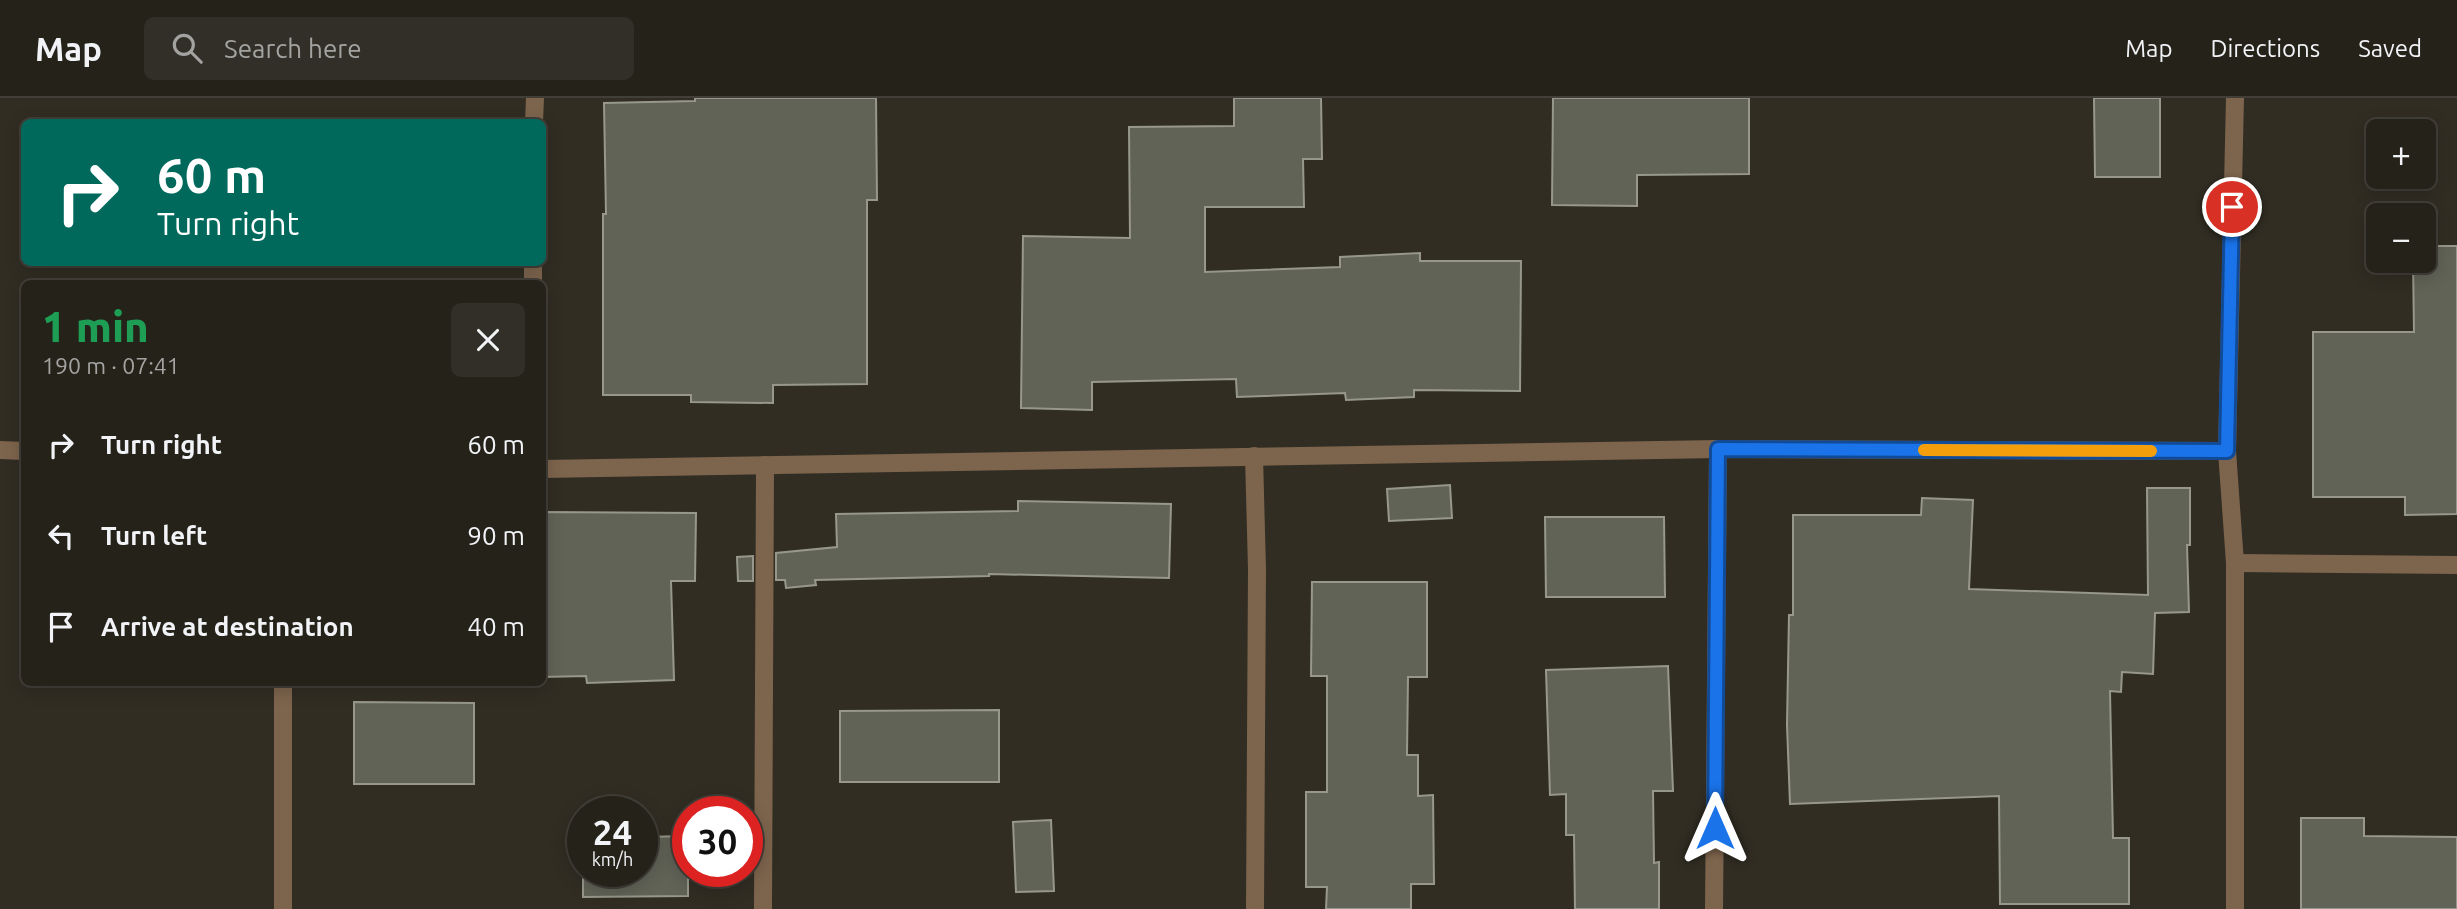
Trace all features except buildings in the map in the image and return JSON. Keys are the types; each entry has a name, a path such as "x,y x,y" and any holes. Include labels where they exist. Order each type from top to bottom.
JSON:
{"street":[{"path":"534,119 535,98"},
{"path":"2235,98 2227,451 2235,563 2235,909"},
{"path":"546,469 1718,449 2227,451"},
{"path":"1714,909 1718,449"},
{"path":"0,450 21,451"},
{"path":"1254,456 1257,569 1255,909"},
{"path":"764,909 765,465"},
{"path":"2235,563 2457,565"},
{"path":"283,686 283,909"}],"slow traffic":[{"path":"1924,450 2151,451"}],"route":[{"path":"1715,828 1718,449 2227,451 2232,207"}]}
